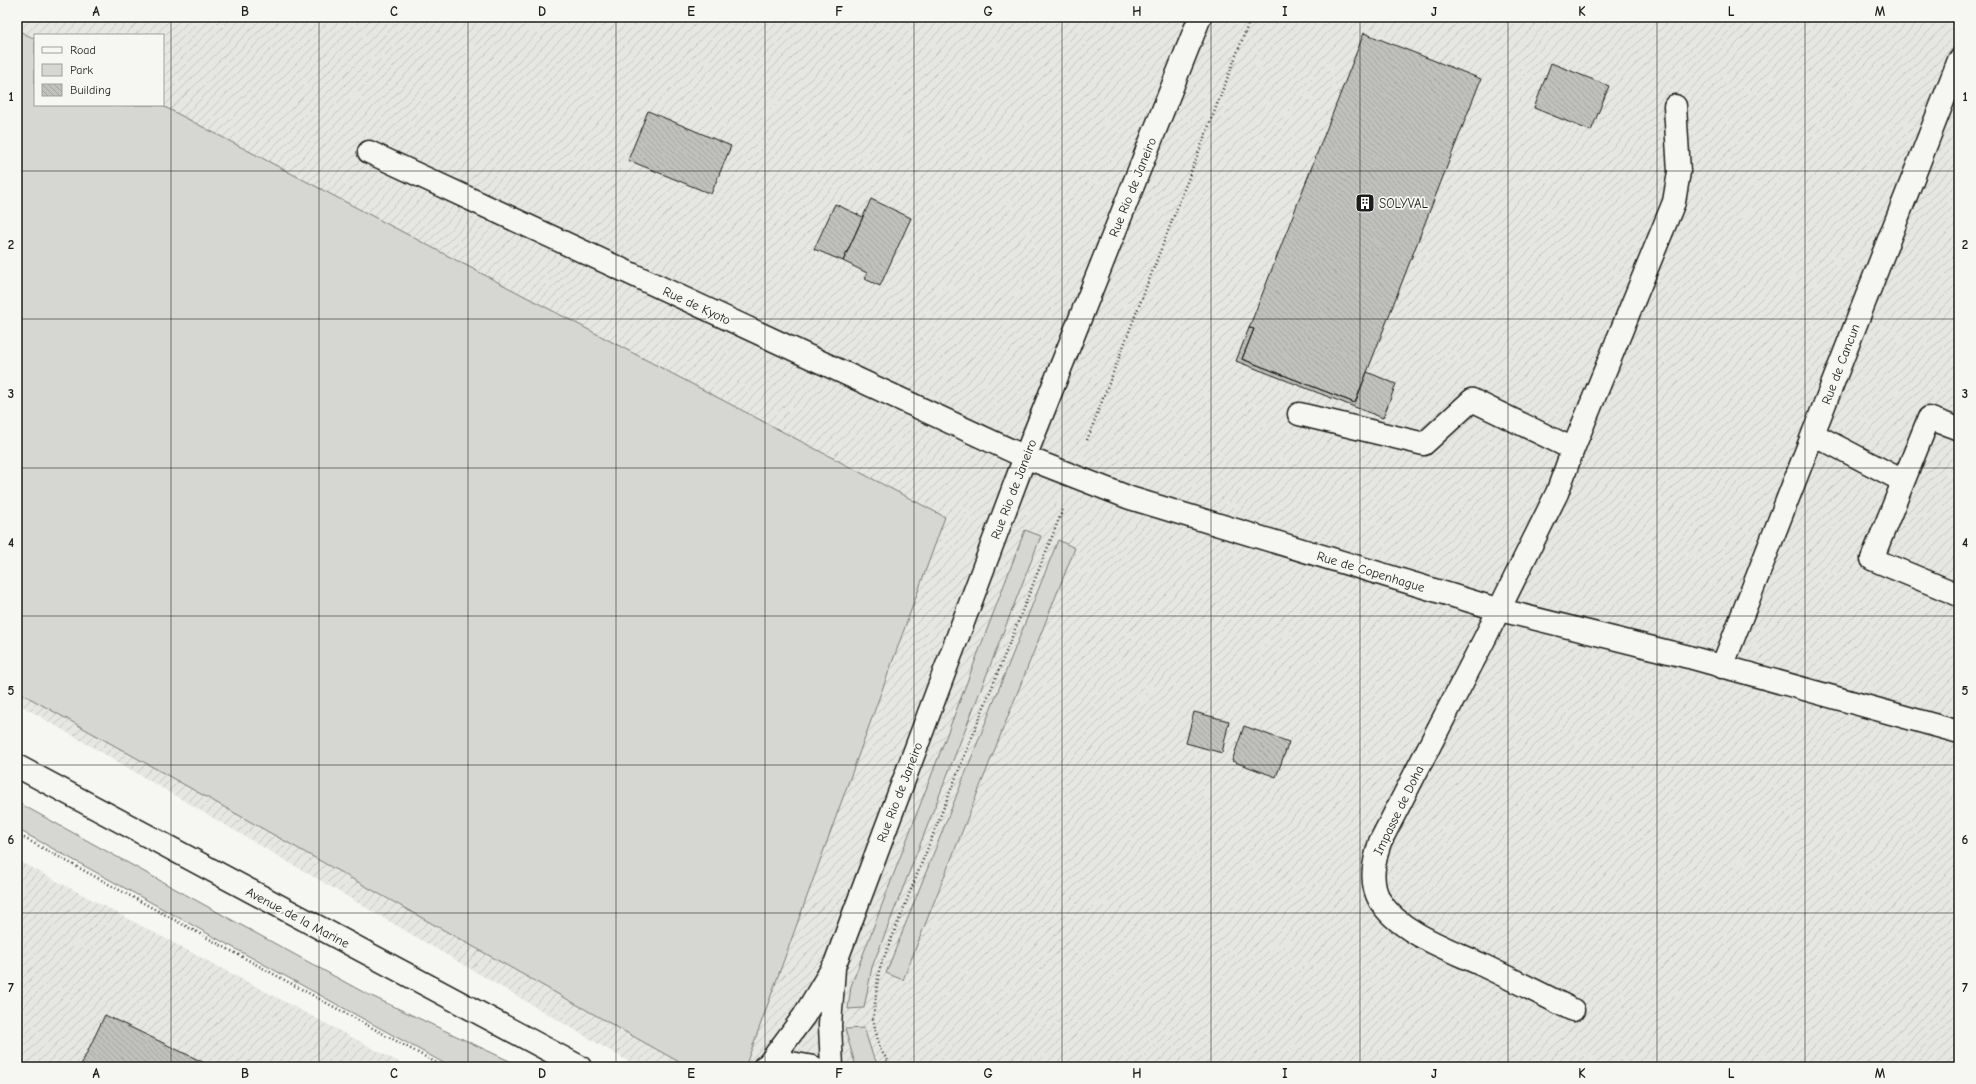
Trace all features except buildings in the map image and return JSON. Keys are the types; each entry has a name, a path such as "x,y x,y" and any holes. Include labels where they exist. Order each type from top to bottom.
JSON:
{"main road":[{"name":"Rue Rio de Janeiro","path":"766,1066 804,1016 835,964 1025,457 1200,17"},
{"name":"Rue de Cancun","path":"1722,667 1959,60"},
{"name":"Impasse de Doha","path":"1573,1010 1421,936 1393,917 1380,900 1374,882 1373,863 1380,842 1500,610 1557,493 1572,449 1674,202 1679,172 1676,106"},
{"name":"Rue de Kyoto","path":"369,152 1025,457"},
{"path":"1299,414 1424,444 1472,400 1572,449"},
{"path":"1959,429 1929,418 1872,559 1959,595"},
{"path":"1813,434 1903,481"},
{"name":"Rue de Copenhague","path":"1025,457 1130,498 1500,610 1674,653 1959,732"},
{"name":"Avenue de la Marine","path":"17,766 580,1067"},
{"name":"Rue Rio de Janeiro","path":"832,1067 830,1025 835,964"},
{"path":"766,1066 791,1063 813,1067"}],"path":[{"path":"1086,440 1251,17"},
{"path":"892,1067 880,1049 873,1019 879,970 1062,509"},
{"path":"17,834 444,1067"}],"shaded area":[{"path":"17,17 1959,17 1959,1067 638,1067 17,703"},
{"path":"17,860 408,1067 17,1067"}],"green space":[{"path":"17,30 34,38 34,106 163,106 945,517 745,1067 688,1067 17,691"},
{"path":"1025,530 1041,536 872,967 864,1008 848,1009 851,986"},
{"path":"1058,540 1075,548 903,980 886,973"},
{"path":"17,802 363,992 522,1067 451,1067 17,829"},
{"path":"864,1028 872,1053 879,1067 856,1067 845,1029"}],"place":[{"name":"SOLYVAL","path":"1365,203"}]}
